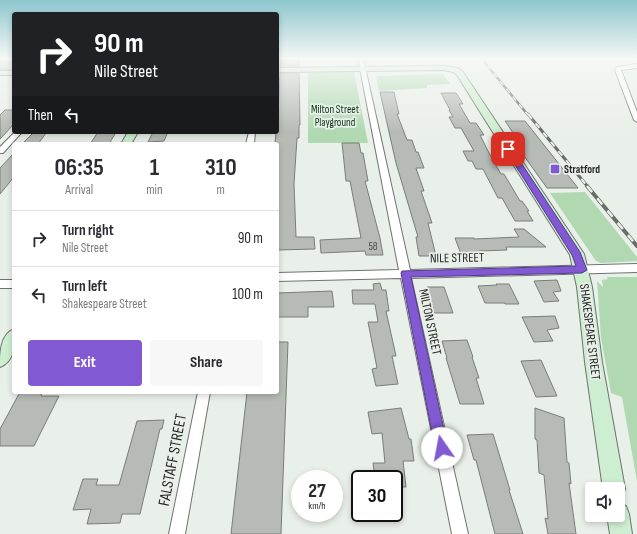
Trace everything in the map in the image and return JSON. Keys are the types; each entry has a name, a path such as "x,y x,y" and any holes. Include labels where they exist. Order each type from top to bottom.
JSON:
{"street":[{"name":"MILTON STREET","path":"365,83 460,534"},
{"name":"SHAKESPEARE STREET","path":"466,83 577,254 582,270 589,314 590,342 613,482"},
{"path":"623,83 637,120"},
{"path":"0,151 17,134"},
{"name":"NILE STREET","path":"279,277 637,268"},
{"path":"0,284 12,284"},
{"path":"0,359 12,339"},
{"name":"FALSTAFF STREET","path":"178,534 204,394"},
{"path":"619,522 621,534"}],"green space":[{"name":"Milton Street Playground","path":"308,83 356,83 368,143 308,143"},
{"path":"377,83 450,84 427,85 427,88 379,91"},
{"path":"585,192 637,257 637,261 601,263 596,261 550,193"},
{"path":"607,277 637,277 637,481 622,397 611,393 601,338 597,281 603,287 602,280 608,279"}],"building":[{"path":"279,83 299,83 300,125 299,138 297,138 294,184 296,237 314,237 315,249 279,250 279,142 275,142 276,134 279,134"},
{"path":"380,92 394,92 399,114 397,114 407,140 412,140 424,168 416,168 424,191 421,191 432,223 428,223 436,256 419,256 416,237 418,237 396,163"},
{"path":"441,93 456,93 463,104 459,104 470,123 476,123 484,135 480,135 489,153 501,174 504,174 520,201 522,201 529,211 527,211 533,221 515,221 502,198 498,198 483,169 476,169 472,161 468,161 463,151 474,151 461,128 455,128 449,117 453,117"},
{"path":"5,110 12,110 12,126 0,139 0,115"},
{"path":"505,121 525,121 578,188 547,188 519,149 524,149"},
{"path":"32,134 45,134 39,142 24,142"},
{"path":"97,134 115,134 110,142 91,142"},
{"path":"152,134 167,134 164,141 148,142"},
{"path":"342,143 359,143 361,153 363,153 368,181 365,181 383,255 366,255 365,251 321,253 320,240 361,238 350,181 346,181"},
{"path":"12,155 12,179 0,194 0,168"},
{"path":"514,229 524,229 546,247 506,247 507,250 479,251 480,253 461,254 455,238 474,239 519,237"},
{"path":"557,280 561,291 553,292 559,301 544,302 534,281"},
{"path":"380,283 382,290 386,290 389,311 386,311 396,356 392,356 398,384 376,386 372,369 377,368 368,322 378,322 375,304 353,304 352,290 374,290 373,284"},
{"path":"496,284 509,284 519,304 485,303 478,286 497,285"},
{"path":"427,287 444,287 453,313 434,313"},
{"path":"332,291 334,307 308,307 308,317 279,317 279,293"},
{"path":"555,316 559,328 547,330 553,341 534,342 522,317"},
{"path":"467,340 479,378 476,378 484,404 460,404 442,341"},
{"path":"279,342 288,342 281,534 231,534 247,394 279,394"},
{"path":"541,360 557,396 536,397 521,361"},
{"path":"19,394 59,396 34,446 0,446 0,429"},
{"path":"401,408 409,439 411,439 414,461 403,461 406,487 403,487 403,470 374,470 373,463 385,463 382,433 372,434 368,412"},
{"path":"535,408 564,418 567,462 569,463 571,484 569,483 576,534 548,534 545,518 548,519 544,475 539,473 537,440 535,439"},
{"path":"164,420 162,429 160,429 140,514 122,514 120,523 87,524 91,509 73,510 83,479 98,479 96,485 119,485 137,421"},
{"path":"493,434 523,534 495,534 476,460 474,460 467,435"}],"railway":[{"path":"502,83 528,115"},
{"path":"528,114 588,187"},
{"path":"587,186 637,246"}],"place":[{"name":"Stratford","path":"555,169"}],"route":[{"path":"442,448 406,273 582,270 577,254 508,149"}]}
